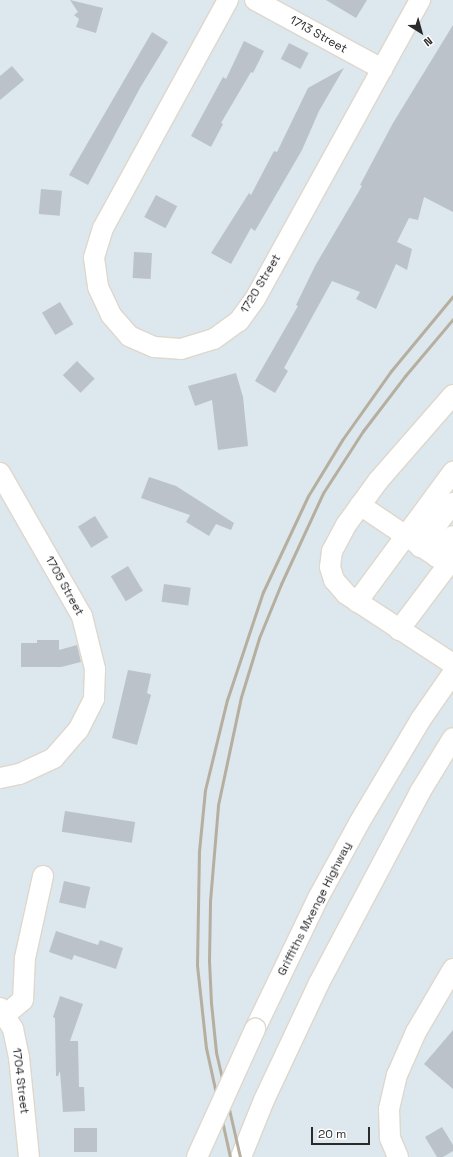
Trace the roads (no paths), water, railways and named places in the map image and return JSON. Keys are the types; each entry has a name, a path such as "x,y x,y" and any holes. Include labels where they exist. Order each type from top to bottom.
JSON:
{"street":[{"name":"1720 Street","path":"228,0 102,228 94,258 98,287 111,315 130,336 148,344 181,349 214,339 239,321 255,299 420,0"},
{"name":"1713 Street","path":"255,0 382,69"},
{"path":"453,395 360,505 332,551 330,567 334,580 346,594 453,664"},
{"path":"433,553 453,472"},
{"name":"1705 Street","path":"0,473 82,616 95,669 94,699 78,730 54,758 19,774 0,778"},
{"path":"399,630 453,503"},
{"path":"360,505 433,553"},
{"path":"357,602 433,553 453,536"},
{"name":"Griffiths Mxenge Highway","path":"197,1157 254,1029 318,898 359,823 421,719 453,673"},
{"path":"242,1157 264,1100 319,984 379,867 453,738"},
{"path":"3,1012 23,1000 25,958 43,876"},
{"path":"398,1157 390,1138 389,1109 398,1075 416,1032 452,975"},
{"name":"1704 Street","path":"3,1012 13,1029 19,1057 29,1157"}],"railway":[{"path":"230,1157 206,1048 197,965 199,851 205,790 227,700 263,592 308,496 342,440 391,371 453,296"},
{"path":"240,1157 216,1052 211,1003 209,961 210,901 218,805 241,697 259,638 281,584 323,493 363,431 405,376 453,319"}]}
